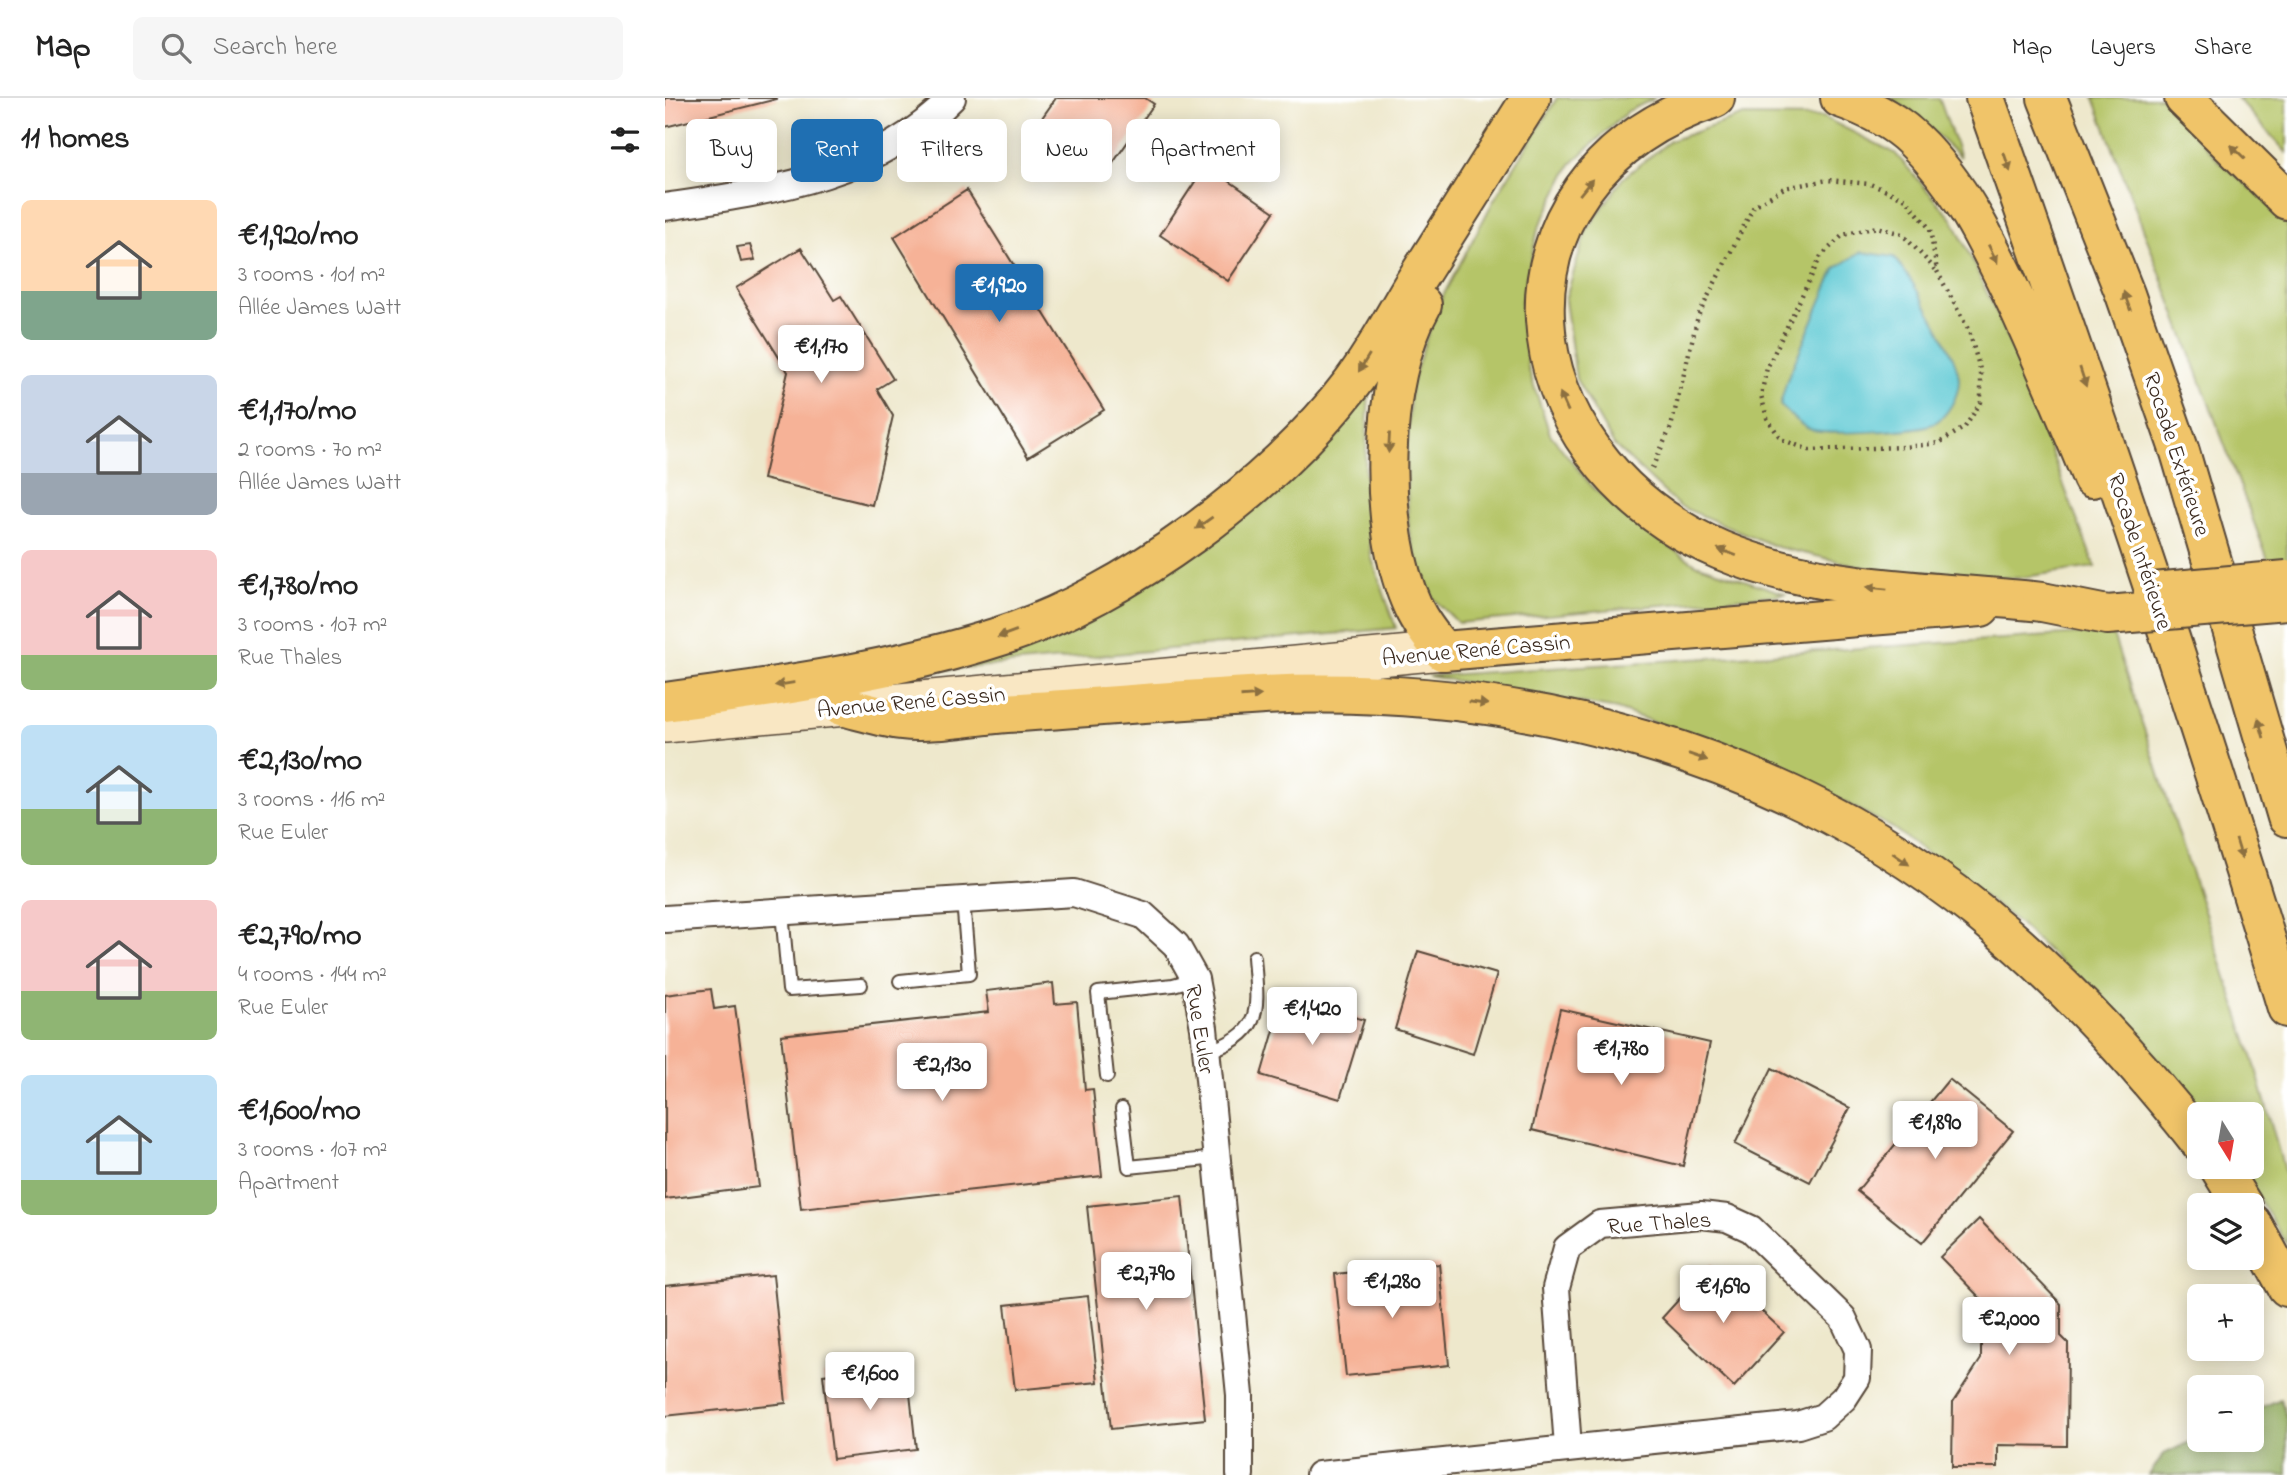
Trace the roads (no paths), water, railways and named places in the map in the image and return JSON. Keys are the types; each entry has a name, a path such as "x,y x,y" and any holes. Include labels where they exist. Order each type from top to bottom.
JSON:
{"main road":[{"path":"665,702 858,671 1002,636 1075,604 1159,555 1217,514 1297,447 1352,382 1531,98"},
{"path":"1443,651 1413,608 1403,580 1392,527 1388,464 1391,394 1411,324 1550,98"},
{"path":"1715,98 1659,120 1621,146 1580,192 1561,229 1547,272 1544,311 1546,350 1561,398 1583,440 1618,481 1665,519 1719,550 1791,574 1838,584 2042,602 2107,615 2287,600"},
{"path":"1840,98 1868,108 1913,138 1948,178 1975,219 2048,372 2226,805"},
{"name":"Rocade Intérieure","path":"1985,98 2078,363 2226,805 2287,1008"},
{"name":"Rocade Extérieure","path":"2047,98 2125,294 2180,452 2287,817"},
{"path":"2184,98 2287,200"},
{"path":"2180,452 2287,722"},
{"name":"Avenue René Cassin","path":"665,724 1443,651 2287,580"},
{"path":"842,706 904,720 1262,695 1364,694 1436,697 1542,712 1640,737 1728,768 1811,807 1888,850 1979,912 2084,1009 2151,1079 2187,1125"},
{"path":"2264,1245 2287,1287"}],"street":[{"path":"665,207 746,194 804,181 875,157 934,117 952,98"},
{"name":"Rue Euler","path":"665,919 1073,893 1101,899 1143,915 1176,945 1195,979 1207,1052 1240,1395 1240,1475"},
{"name":"Rue Thales","path":"1319,1475 1798,1425 1823,1417 1844,1398 1857,1378 1859,1350 1843,1318 1751,1229 1727,1218 1701,1215 1600,1224 1567,1248 1556,1287 1568,1447"}],"lane":[{"path":"900,981 969,974 963,900"},
{"path":"782,912 789,990 861,985"},
{"path":"1207,1052 1234,1042 1250,1026 1258,1005 1254,957"},
{"path":"1107,1076 1098,993 1173,985 1195,979"},
{"path":"1122,1109 1129,1167 1217,1158"}],"water":[{"path":"1861,252 1894,257 1922,298 1951,353 1959,380 1957,393 1947,412 1932,424 1893,430 1814,431 1805,427 1780,405 1787,380 1835,269"}]}
